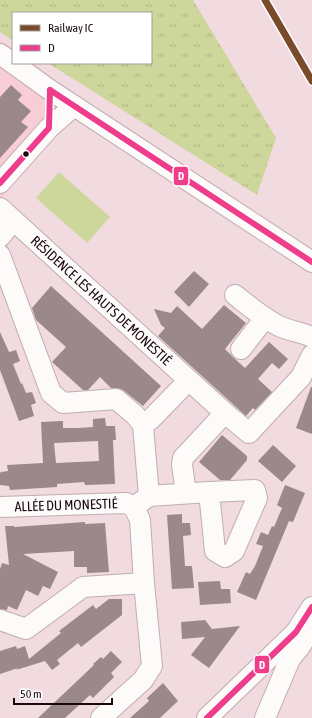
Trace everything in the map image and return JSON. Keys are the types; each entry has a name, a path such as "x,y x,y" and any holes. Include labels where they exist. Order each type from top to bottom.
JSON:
{"street":[{"path":"0,54 12,63"},
{"path":"14,64 74,106 312,262"},
{"path":"49,128 50,90"},
{"path":"0,183 49,128 74,106"},
{"name":"RÉSIDENCE LES HAUTS DE MONESTIÉ","path":"0,237 7,214 225,413 250,433 301,377 312,355"},
{"path":"0,255 51,393 63,403 116,399 135,415 143,425 141,502 186,493 208,492"},
{"path":"235,295 265,318 281,327 312,337"},
{"path":"241,349 265,318"},
{"path":"143,425 190,380"},
{"path":"186,493 182,465 184,458 225,413"},
{"name":"ALLÉE DU MONESTIÉ","path":"0,508 141,502 140,520 144,583 152,666 143,680 101,718"},
{"path":"0,620 26,629 83,587 144,583"},
{"path":"266,718 298,649 312,607"},
{"path":"207,718 246,680 298,649"}],"shaded area":[{"path":"0,39 12,48 12,64 32,64 83,104 0,200"}],"green space":[{"path":"0,0 193,0 276,138 257,195 50,64 152,64 152,12 12,12 12,40 0,32"},
{"path":"59,172 110,217 87,243 36,198"}],"building":[{"path":"11,85 22,95 18,100 31,111 21,122 28,127 0,158 0,97"},
{"path":"194,271 209,284 189,307 174,292"},
{"path":"51,286 161,386 143,406 123,390 111,388 100,377 88,390 83,390 52,362 66,347 36,320 32,308"},
{"path":"224,305 246,323 225,349 245,368 269,342 288,359 279,369 272,363 258,379 272,392 255,410 253,408 246,416 158,336 165,328 161,325 154,309 171,313 177,306 202,329"},
{"path":"0,332 9,352 16,350 20,361 13,364 26,393 32,392 36,403 31,405 34,416 19,421 0,370"},
{"path":"312,387 312,434 296,428"},
{"path":"105,418 106,426 115,426 116,440 113,440 115,484 85,485 84,482 57,484 57,487 10,490 9,486 0,485 0,473 8,471 7,465 43,463 41,422 63,421 63,428 78,428 93,427 93,419","holes":["98,441 99,461 56,463 54,443"]},
{"path":"222,435 247,456 247,460 230,480 220,480 199,462"},
{"path":"273,445 296,466 282,482 258,461"},
{"path":"285,485 305,493 293,522 289,521 256,600 237,592 246,572 250,574 255,566 263,546 256,544 261,532 268,535 272,526 274,527 282,508 277,505"},
{"path":"182,514 182,523 190,523 191,535 183,536 185,566 192,566 194,588 172,589 167,515"},
{"path":"85,522 85,524 105,523 109,572 87,573 87,567 74,567 74,551 23,554 58,572 50,589 43,586 38,596 26,590 17,610 8,606 7,610 0,609 0,569 2,563 9,565 5,526 14,527"},
{"path":"220,581 221,589 230,589 231,603 200,605 198,582"},
{"path":"109,599 122,599 122,615 81,647 78,643 57,660 60,664 52,670 45,661 0,674 0,651 16,646 17,649 25,646 29,659 61,633 59,631 93,605 96,609"},
{"path":"205,620 212,629 240,626 209,668 191,655 205,637 182,639 181,622"},
{"path":"111,651 122,662 111,673 114,677 93,698 90,695 65,718 38,718 94,665 93,664 101,657 103,659"},
{"path":"163,683 178,701 160,718 130,718 149,701 147,698"}],"rail line":[{"name":"IC","path":"265,0 312,81"}],"transit line":[{"name":"D","path":"50,90 312,262"},
{"name":"D","path":"0,183 49,128 50,90"},
{"name":"D","path":"207,718 296,632 312,607"}]}
